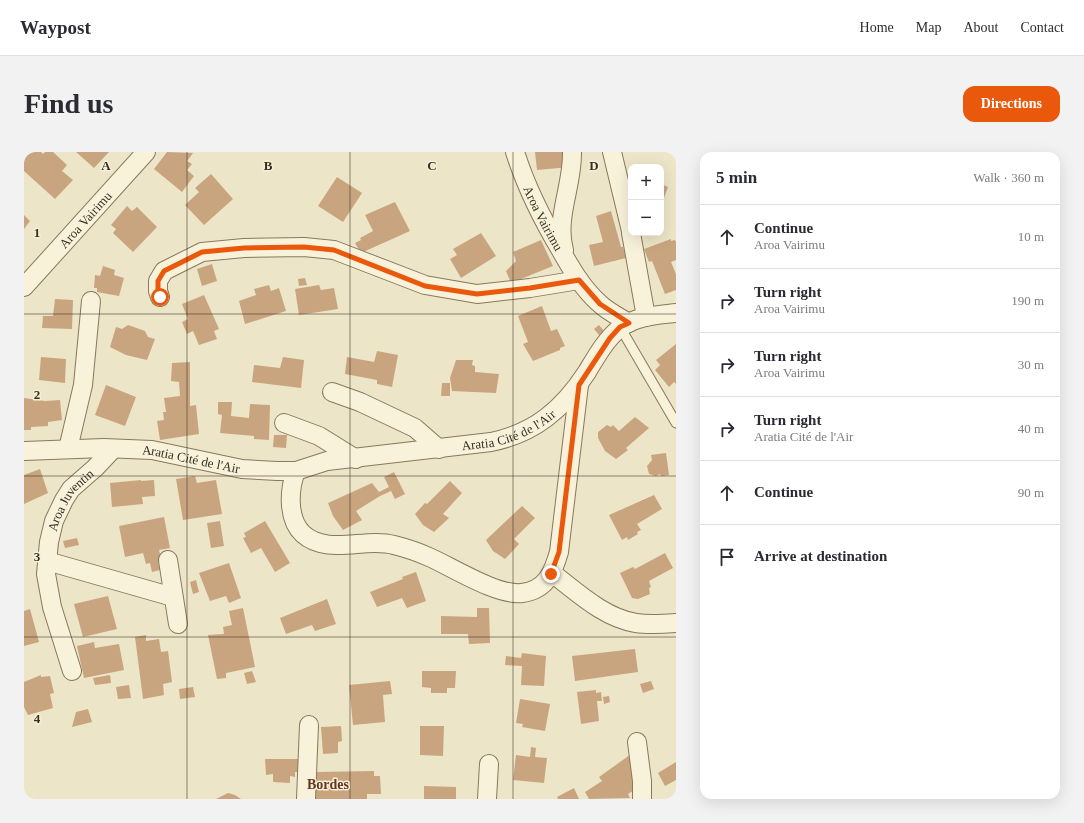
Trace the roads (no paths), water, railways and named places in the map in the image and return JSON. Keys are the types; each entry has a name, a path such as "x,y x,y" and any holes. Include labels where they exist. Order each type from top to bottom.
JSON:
{"street":[{"name":"Aroa Vairimu","path":"24,287 146,152"},
{"name":"Aroa Vairimu","path":"515,152 526,185 545,225 574,273 600,304 625,325"},
{"path":"160,297 158,292 158,281 164,271 202,252 244,248 304,247 334,250 425,286 477,294 530,288 574,273 561,239 561,225 572,168 572,152"},
{"path":"612,152 628,219"},
{"path":"632,236 646,318"},
{"path":"68,448 83,385 91,301"},
{"path":"625,325 646,318 676,313"},
{"name":"Aratia Cité de l'Air","path":"24,451 68,448 152,450 259,471 296,470 327,461 356,459 491,442 517,436 548,416 571,396 600,351 625,325"},
{"path":"296,470 292,481 291,495 294,516 302,533 320,544 381,543 393,545 429,557 488,585 508,592 530,592 543,586 552,573 559,552 579,385"},
{"path":"332,392 360,402 415,428 439,449"},
{"path":"284,423 319,436 356,459"},
{"name":"Aroa Juventin","path":"72,671 52,608 46,574 54,521 71,489 95,468 113,449"},
{"path":"168,560 178,624"},
{"path":"47,561 173,597"},
{"path":"552,573 593,604 622,620 637,623 676,623"},
{"path":"306,799 309,725"},
{"path":"637,742 642,781 642,799"},
{"path":"487,799 489,764"}],"lane":[{"path":"625,325 676,422"}],"district":[{"name":"Bordes","path":"328,784"}]}
